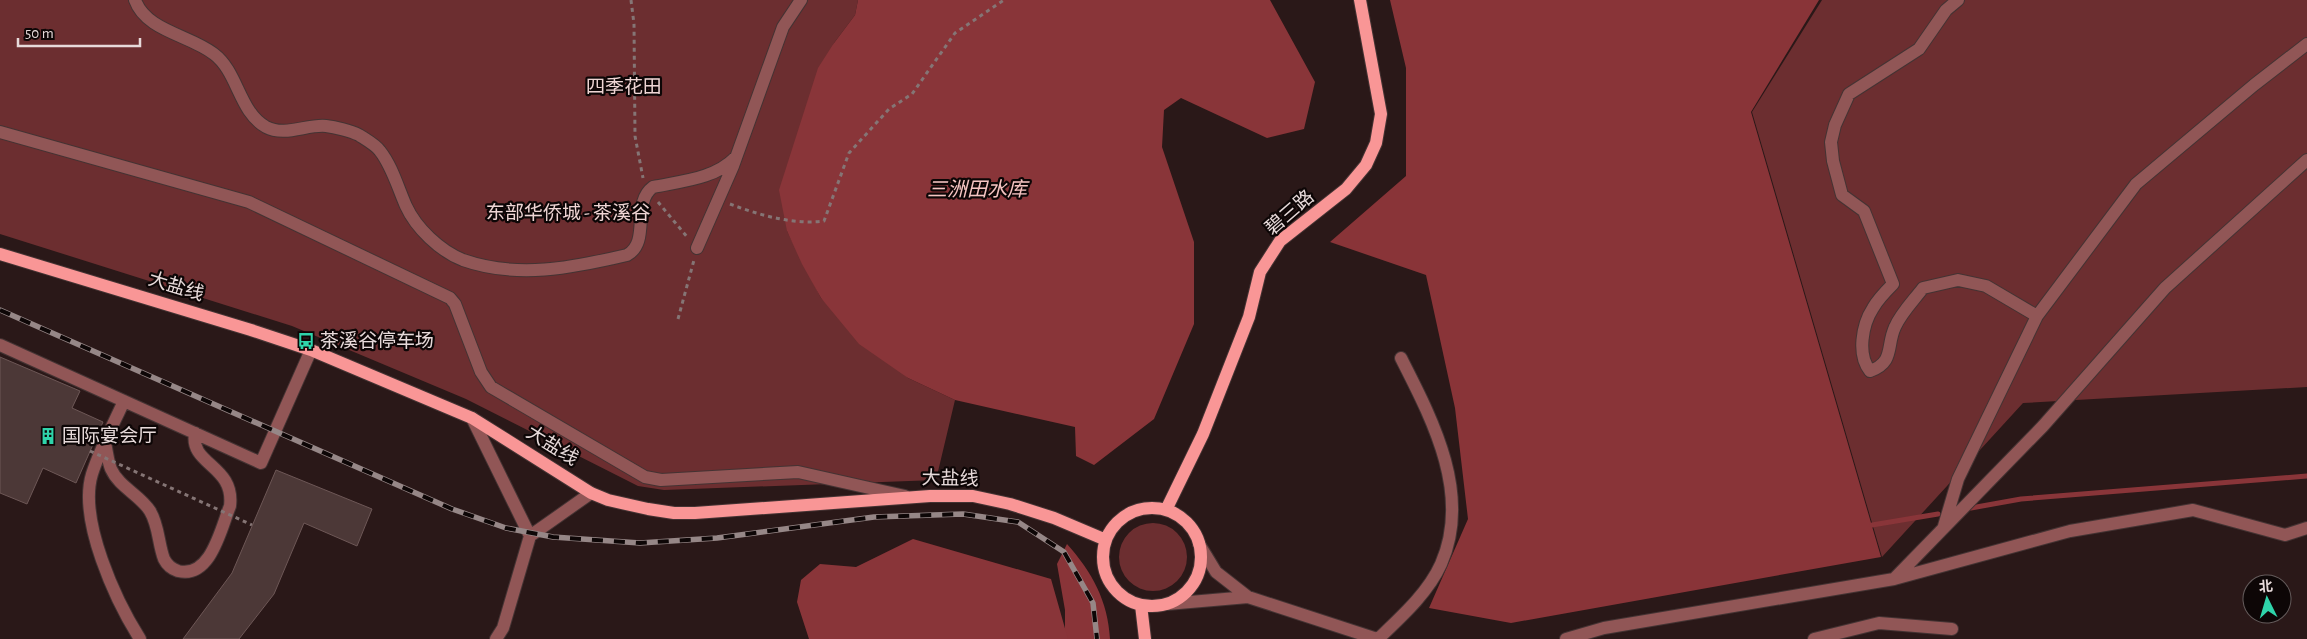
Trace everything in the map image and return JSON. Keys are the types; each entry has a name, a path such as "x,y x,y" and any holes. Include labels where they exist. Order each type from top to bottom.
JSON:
{"main road":[{"name":"碧三路","path":"1166,510 1203,434 1246,326 1260,272 1280,241 1346,189 1366,165 1376,143 1381,114 1360,0"},
{"name":"大盐线","path":"0,254 311,350 472,418 591,493 628,506 674,513 952,495 991,498 1054,518 1106,540"},
{"path":"1154,508 1166,510 1187,523 1200,544 1200,568 1189,590 1167,604 1141,605 1125,598 1112,586 1103,564 1106,540 1120,520 1130,513 1154,508"},
{"path":"1141,605 1144,639"}],"street":[{"path":"135,0 139,11 160,26 214,54 237,86 245,105 256,119 266,127 279,131 326,126 357,134 380,150 407,209 429,238 461,259 503,270 542,271 627,255 633,252 637,245 642,205 648,190 653,186 711,173 728,166 736,157"},
{"path":"697,248 736,157 783,27 801,0"},
{"path":"1958,0 1946,10 1919,50 1849,94 1835,126 1831,142 1833,162 1842,195 1864,211 1893,284 1872,309 1865,327 1862,360 1870,372 1879,368 1888,358 1895,326 1923,288 1958,280 1986,286 2037,316"},
{"path":"1943,529 1962,471 2037,316 2136,184 2254,85 2307,44"},
{"path":"0,132 249,202 450,298 455,304 482,372 491,387 645,477 661,480 798,472 910,497"},
{"path":"1894,579 2043,426 2165,288 2307,160"},
{"path":"0,344 261,463 311,350"},
{"path":"1200,544 1216,572 1248,597 1377,639 1398,620 1431,582 1441,564 1448,541 1452,514 1450,484 1438,435 1402,358"},
{"path":"124,401 92,475 89,490 90,510 102,565 122,610 140,639"},
{"path":"472,418 530,536"},
{"path":"105,443 111,469 119,482 138,497 150,510 157,526 164,558 175,570 185,572 198,569 206,563 230,506 232,496 230,484 200,454 195,446 195,433"},
{"path":"496,639 503,628 530,536 591,493"},
{"path":"1566,639 1604,628 1894,579 2070,531 2193,510 2285,535 2307,528"},
{"path":"1167,604 1248,597"},
{"path":"1814,639 1879,623 1952,629"}],"path":[{"path":"631,0 634,24 635,136 644,182 648,190 697,248 678,319"},
{"path":"718,200 753,213 808,223 824,221 849,152 889,109 912,94 955,33 1004,0"},
{"path":"90,451 252,526"}],"green space":[{"name":"东部华侨城 - 茶溪谷","path":"0,0 858,0 855,15 834,43 787,231 821,298 908,378 955,400 936,480 664,490 638,486 466,399 292,326 0,234"},
{"path":"1822,0 2307,0 2307,387 2023,403 1882,557 1752,112"},
{"path":"1153,523 1166,526 1177,533 1184,544 1187,557 1184,570 1177,581 1166,588 1153,591 1140,588 1129,581 1122,570 1119,557 1122,544 1129,533 1140,526"}],"shaded area":[{"path":"1390,0 1819,0 1751,112 1881,557 1511,623 1429,608 1468,519 1455,408 1426,275 1330,242 1406,176 1406,68"},
{"path":"1067,544 1084,565 1097,588 1106,612 1110,639 1065,639 1065,610 1057,564"}],"water":[{"name":"三洲田水库","path":"858,0 1270,0 1315,82 1304,129 1267,138 1181,98 1164,110 1162,147 1194,242 1194,324 1154,419 1094,465 1076,456 1075,427 955,400 908,378 859,344 821,298 802,264 787,231 779,190 818,68 855,15"},
{"path":"913,539 1051,579 1068,639 809,639 797,602 801,580 820,564 856,567"}],"building":[{"name":"国际宴会厅","path":"0,357 80,391 72,408 103,422 76,483 43,468 27,504 0,493"},
{"path":"276,470 372,509 357,546 304,523 274,594 239,639 183,639 232,573"}],"waterway":[{"path":"1971,508 2021,499 2307,476"},
{"path":"1872,525 1938,514"}],"railway":[{"path":"0,310 452,509 506,528 553,537 640,543 717,538 874,517 963,514 1018,522 1064,552 1093,603 1097,639"}],"place":[{"name":"茶溪谷停车场","path":"306,341"},
{"name":"国际宴会厅","path":"48,436"}],"park label":[{"name":"四季花田","path":"624,87"}]}
